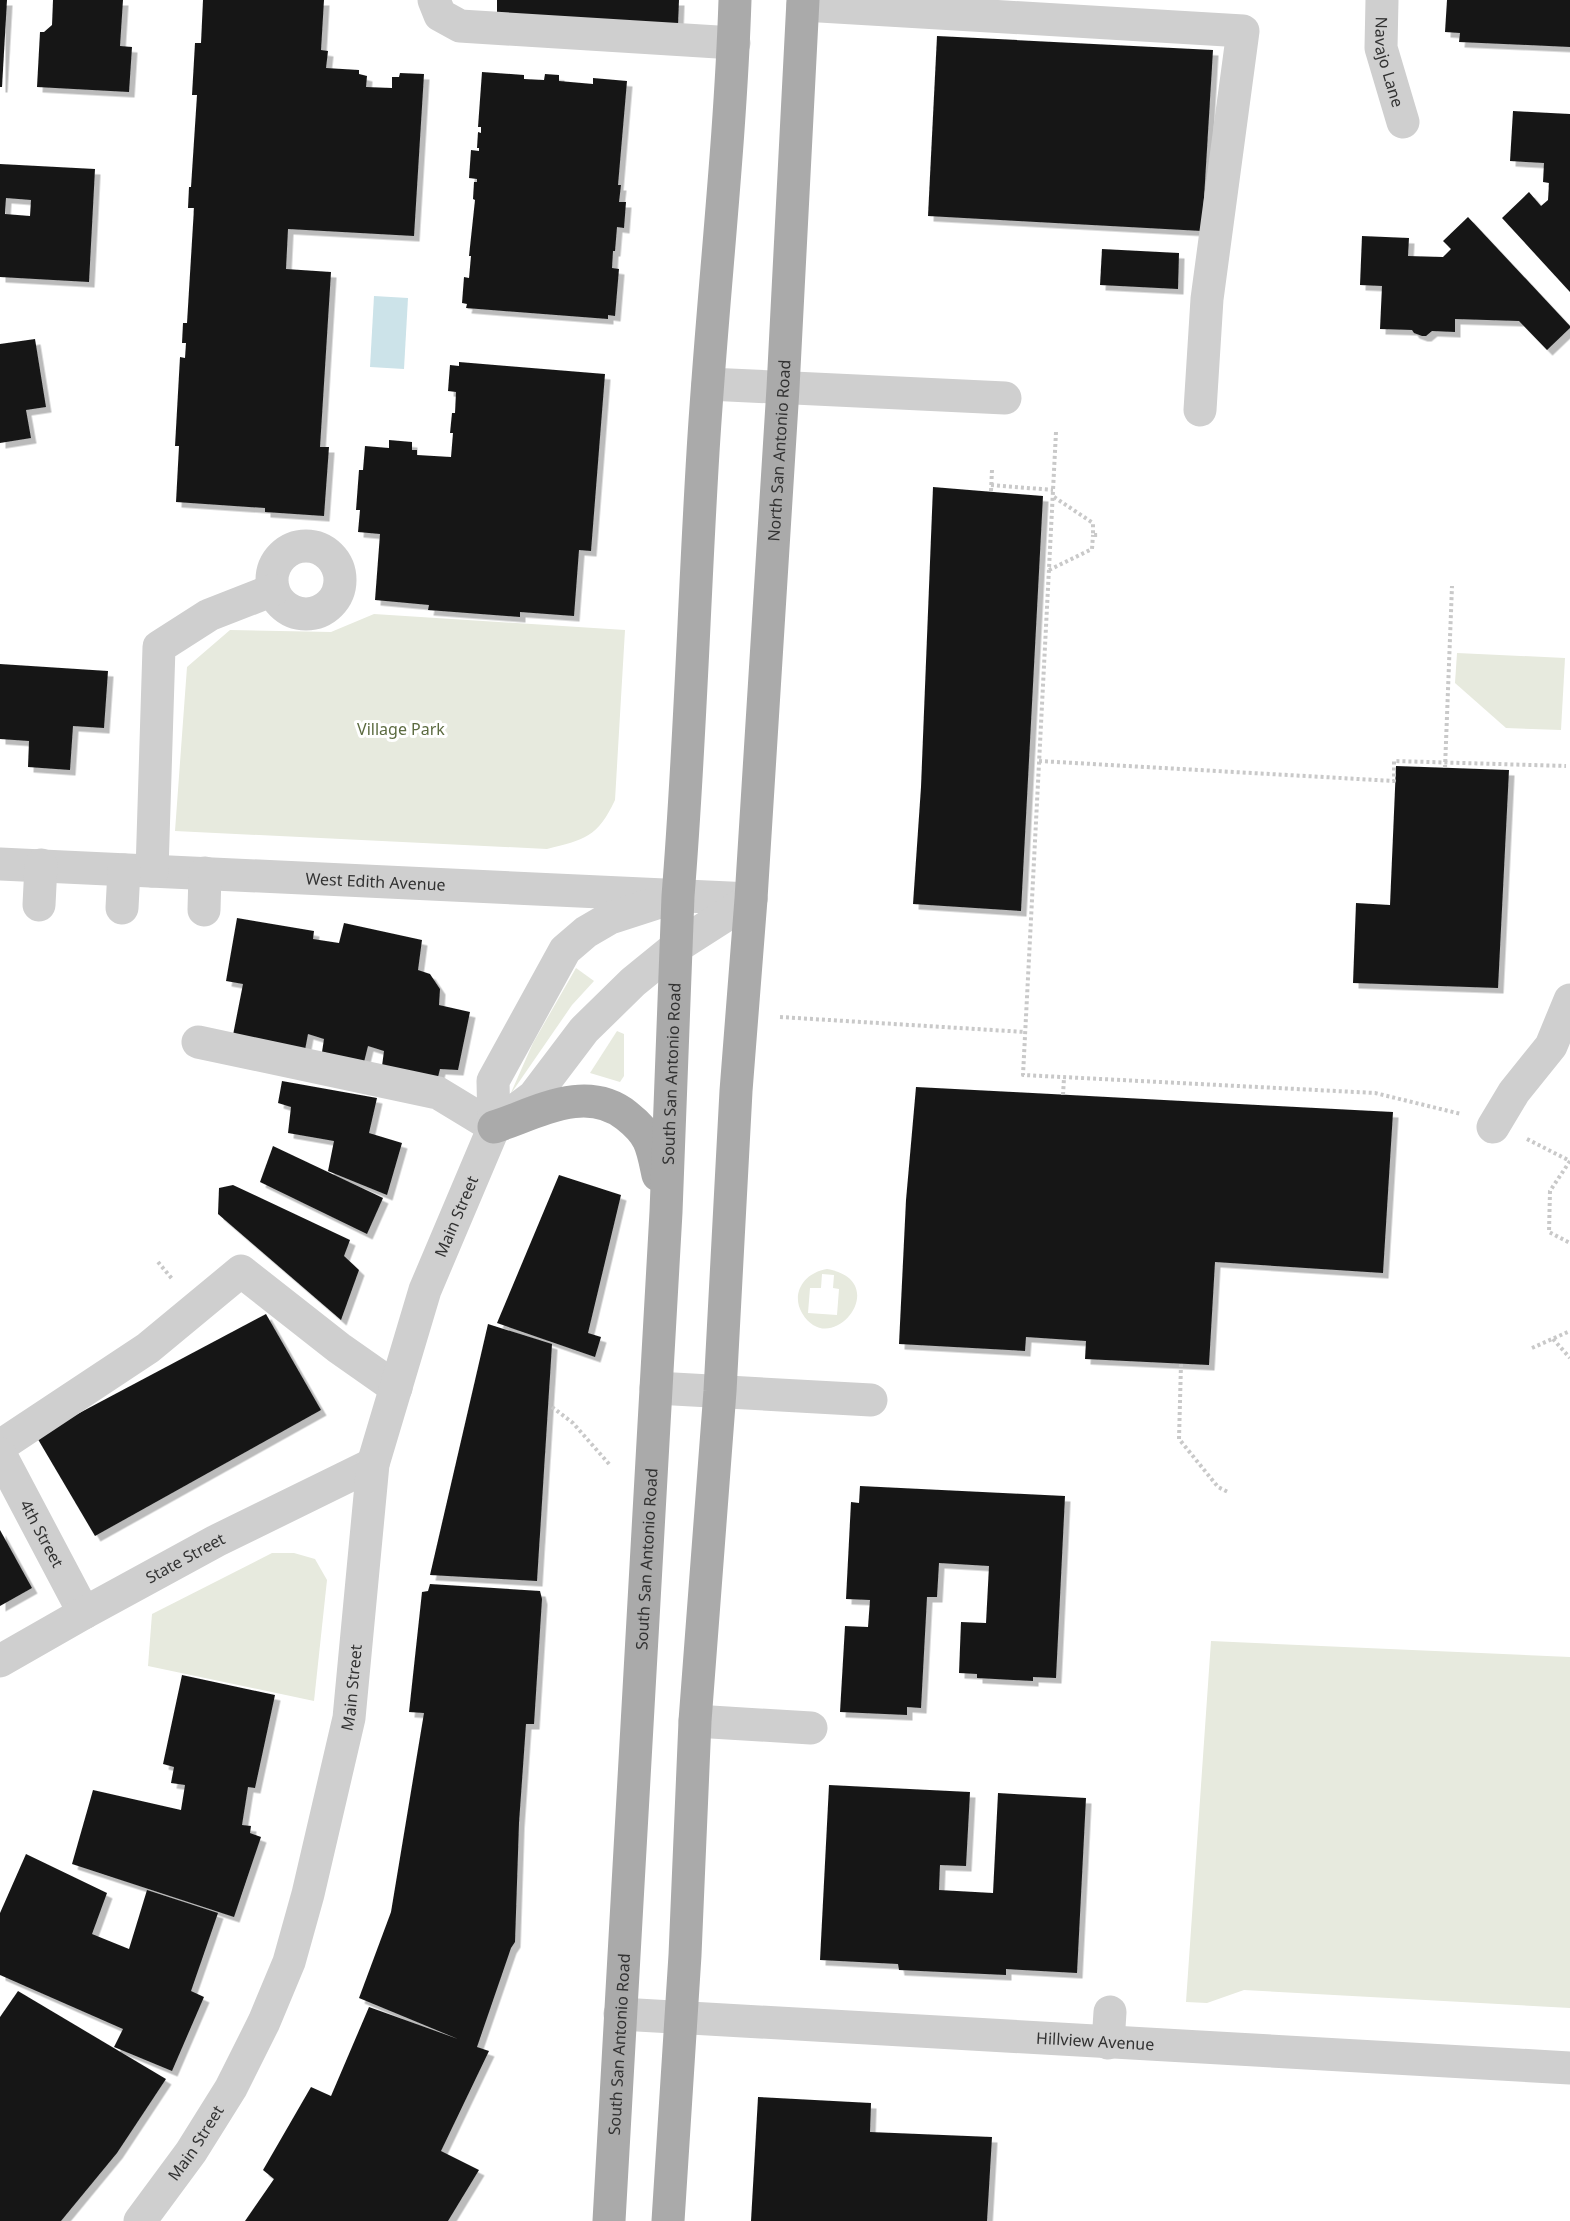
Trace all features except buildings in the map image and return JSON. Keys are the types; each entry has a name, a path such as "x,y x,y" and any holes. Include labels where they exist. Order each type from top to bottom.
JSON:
{"main road":[{"path":"678,896 684,825 703,449 734,43 735,0"},
{"name":"North San Antonio Road","path":"751,899 783,388 803,3"},
{"name":"South San Antonio Road","path":"609,2221 666,1212 678,896"},
{"path":"668,2221 685,1955 695,1721 720,1391 736,1103 751,899"},
{"path":"494,1127 572,1101 591,1100 610,1106 642,1128 652,1146 666,1212"}],"street":[{"path":"434,0 440,15 460,26 734,43"},
{"name":"Navajo Lane","path":"1382,0 1382,48 1403,122"},
{"path":"803,3 1243,31 1207,299 1200,410"},
{"path":"708,384 1005,398"},
{"path":"122,908 138,871 159,647 209,615 273,590"},
{"name":"West Edith Avenue","path":"0,864 751,899"},
{"path":"39,905 41,866"},
{"path":"204,910 205,873"},
{"name":"Main Street","path":"140,2221 191,2152 231,2088 264,2022 289,1962 308,1894 349,1718 373,1464 425,1290 494,1127 493,1081 565,950 586,932 610,918 678,896"},
{"name":"Main Street","path":"494,1127 534,1096 584,1030 606,1007 676,947 751,899"},
{"path":"1493,1126 1514,1092 1551,1046 1570,1000"},
{"path":"198,1042 438,1093 494,1127"},
{"path":"0,1446 148,1348 242,1271 339,1348 396,1389"},
{"path":"656,1388 872,1400"},
{"name":"4th Street","path":"0,1454 84,1613"},
{"name":"State Street","path":"0,1661 216,1541 373,1464"},
{"path":"695,1721 812,1728"},
{"name":"Hillview Avenue","path":"621,2014 680,2018 1109,2027 1570,2068"}],"path":[{"path":"1056,432 1023,1075 1375,1093 1464,1115 1518,1134 1570,1161 1550,1191 1549,1232 1570,1243"},
{"path":"991,491 992,470"},
{"path":"991,485 1053,490"},
{"path":"1049,570 1092,549 1095,535 1093,523 1053,496"},
{"path":"1445,768 1452,586"},
{"path":"1039,761 1394,781 1394,760 1566,766"},
{"path":"780,1017 1025,1032"},
{"path":"1063,1095 1064,1078"},
{"path":"1532,1348 1570,1331"},
{"path":"1553,1339 1570,1358"},
{"path":"1181,1364 1179,1439 1218,1487 1228,1492"},
{"path":"552,1407 573,1423 609,1465"}],"green space":[{"name":"Village Park","path":"374,614 625,630 615,800 596,829 571,843 547,849 175,831 187,667 230,630 331,632"},
{"path":"1457,653 1565,658 1561,730 1506,728 1455,683"},
{"path":"576,968 594,981 572,1005 510,1095 533,1043"},
{"path":"617,1031 624,1034 624,1076 620,1082 590,1073"},
{"path":"827,1269 847,1276 856,1288 857,1301 851,1314 841,1324 828,1328 814,1326 802,1313 799,1305 799,1291 802,1284 819,1271","holes":["822,1274 834,1275 833,1288 839,1289 837,1315 808,1313 810,1288 821,1288"]},
{"path":"272,1553 294,1553 315,1559 327,1580 314,1701 148,1666 152,1614"},
{"path":"1211,1641 1570,1657 1570,2008 1244,1990 1207,2003 1186,2002"}],"water":[{"path":"374,296 408,298 404,369 370,367"}]}
